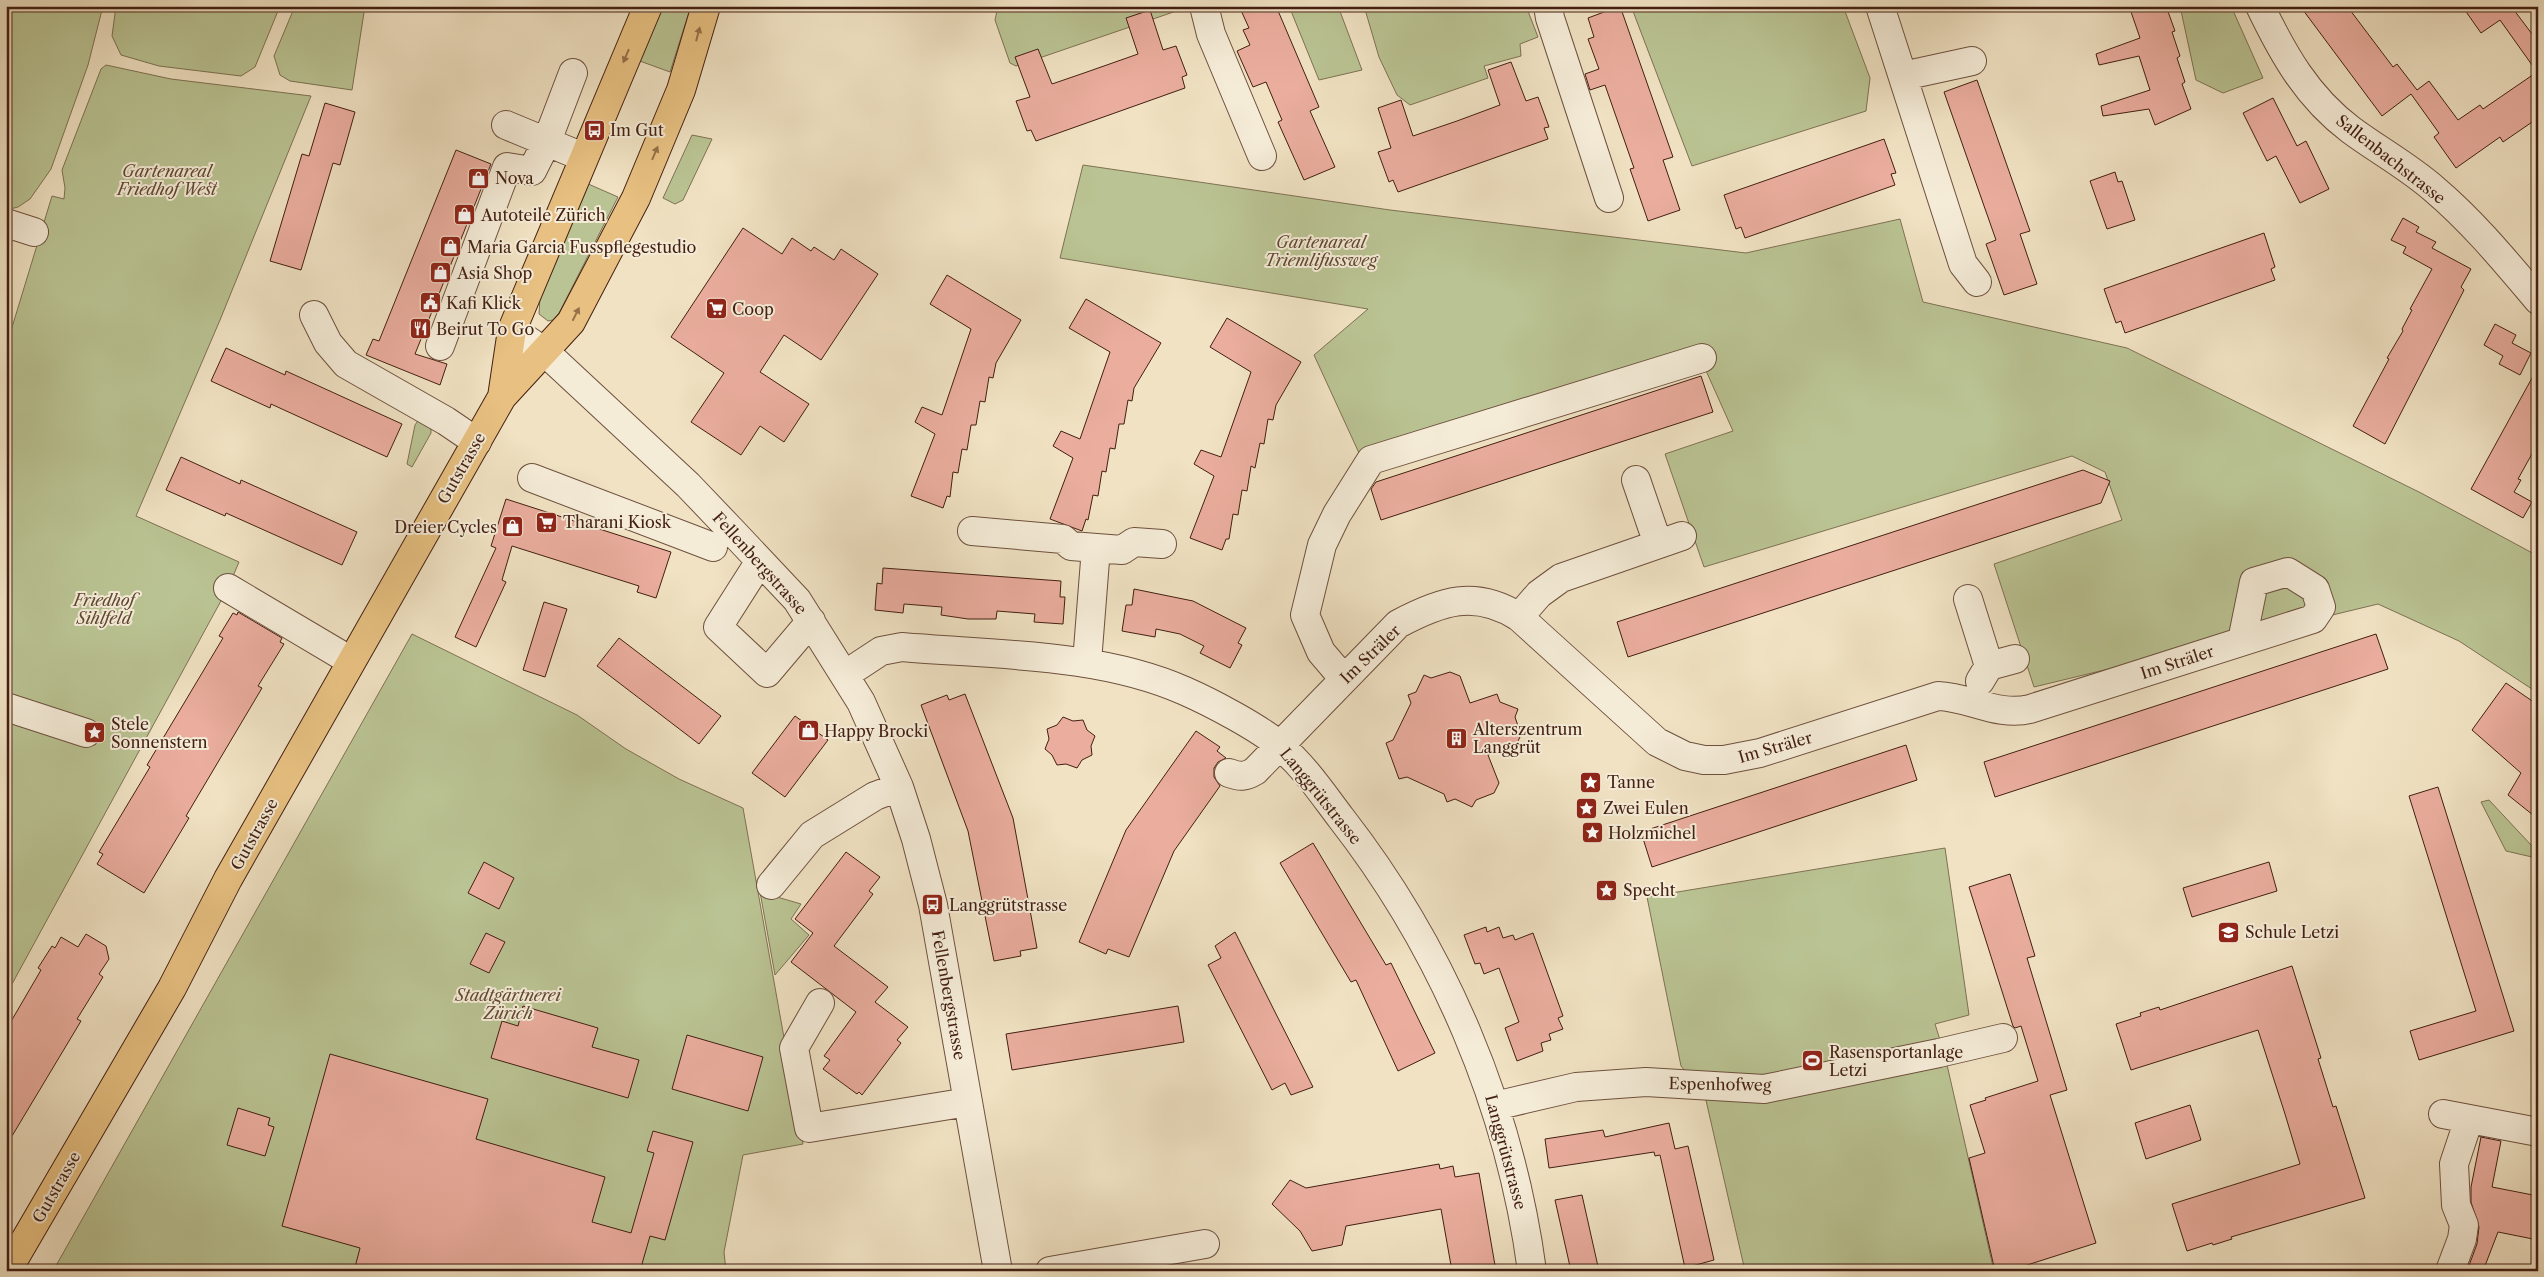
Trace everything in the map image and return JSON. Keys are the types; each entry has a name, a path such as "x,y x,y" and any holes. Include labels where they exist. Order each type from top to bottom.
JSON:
{"main road":[{"name":"Gutstrasse","path":"502,397 512,330 648,6"},
{"name":"Gutstrasse","path":"7,1271 172,988 228,879 502,397 571,322 636,198 682,90 706,6"}],"street":[{"path":"1204,6 1211,34 1262,156"},
{"path":"1548,6 1550,18 1609,198"},
{"path":"1880,6 1964,264 1977,282"},
{"name":"Sallenbachstrasse","path":"2260,6 2283,54 2316,99 2350,129 2434,188 2482,235 2538,300"},
{"path":"1904,76 1972,62"},
{"path":"440,346 507,167 532,171 547,141 573,73"},
{"path":"506,125 583,157"},
{"path":"6,223 34,232"},
{"path":"314,316 328,344 346,364 446,421 476,442"},
{"name":"Fellenbergstrasse","path":"512,330 545,352 688,486 797,600 846,674 861,702 899,787 916,839 933,905 998,1271"},
{"path":"1344,679 1321,652 1305,615 1322,545 1336,514 1371,460 1702,358"},
{"path":"532,478 713,547"},
{"path":"1519,617 1539,594 1561,578 1670,540 1636,480"},
{"path":"972,531 1063,539 1071,546 1122,550 1134,542 1162,544"},
{"path":"1087,662 1096,548"},
{"path":"760,561 718,627 767,673 811,621"},
{"path":"228,588 351,661"},
{"path":"1968,599 1989,666"},
{"name":"Im Sträler","path":"1229,773 1238,777 1247,776 1255,771 1279,744 1398,624 1441,604 1478,600 1502,606 1519,617 1657,742 1678,753 1704,760 1724,760 1760,753 1938,696 1969,700 1990,708 2017,712 2242,641"},
{"name":"Langgrütstrasse","path":"846,674 881,652 902,647 1087,662 1122,669 1185,691 1279,744 1301,767 1369,855 1410,920 1460,1014 1495,1106 1521,1202 1532,1271"},
{"path":"1969,700 1989,666 2015,659"},
{"path":"6,707 86,733"},
{"path":"771,885 812,835 875,796 899,787"},
{"path":"820,1003 794,1048 809,1128 968,1102"},
{"name":"Espenhofweg","path":"1495,1106 1576,1088 1646,1082 1764,1089 1939,1054 2002,1038"},
{"path":"2442,1114 2538,1132"},
{"path":"2450,1271 2462,1239 2464,1226 2456,1205 2454,1164 2469,1119"},
{"path":"1050,1271 1205,1244"}],"green space":[{"path":"6,6 103,6 88,65 51,169 30,199 18,207 6,210"},
{"path":"116,6 280,6 255,67 241,76 159,66 121,55 112,36"},
{"path":"295,6 365,6 352,90 290,81 280,75 274,56"},
{"path":"660,6 691,6 670,72 637,60"},
{"path":"998,6 1018,6 1019,12 1032,6 1191,6 1016,66 1010,63 995,20"},
{"path":"1289,6 1338,6 1362,70 1319,80"},
{"path":"1364,6 1526,6 1538,37 1520,44 1521,56 1484,66 1488,78 1410,105 1397,95 1379,57"},
{"path":"1631,6 1843,6 1870,78 1866,111 1692,166"},
{"path":"2180,6 2231,6 2263,78 2223,93 2196,80"},
{"path":"106,65 171,79 311,96 220,320 136,516 239,562 228,588 6,995 6,347 52,196 64,199 65,188 62,170 101,69"},
{"path":"692,135 712,139 683,200 675,204 663,198"},
{"name":"Gartenareal Triemlifussweg","path":"1083,165 1390,210 1746,253 1900,219 1923,302 2127,348 2421,493 2538,556 2538,693 2459,641 2378,604 2034,687 1994,564 2122,520 2105,472 2072,456 1704,567 1665,454 1733,431 1699,355 1359,453 1314,355 1368,309 1060,258"},
{"path":"586,183 618,197 559,313 553,320 548,321 539,314 540,296"},
{"path":"421,416 431,425 431,433 412,467 407,464 415,425"},
{"name":"Stadtgärtnerei Zürich","path":"412,634 577,715 626,749 679,779 743,808 803,1144 743,1155 724,1252 726,1271 53,1271"},
{"path":"2489,800 2532,846 2532,857 2506,851 2481,802"},
{"name":"Rasensportanlage Letzi","path":"1945,848 1969,1015 1935,1024 1945,1056 1994,1271 1745,1271 1705,1096 1681,1066 1647,897"},
{"path":"760,892 801,904 791,919 809,935 775,975"}],"building":[{"path":"1239,6 1276,6 1319,107 1310,111 1335,167 1304,180 1278,122 1282,120 1266,82 1253,87 1237,51 1250,45 1243,30 1249,28"},
{"path":"1620,6 1673,157 1663,160 1680,210 1648,221 1630,169 1634,168 1605,85 1590,90 1585,74 1599,69 1588,39 1594,37 1588,18"},
{"path":"2129,6 2166,6 2175,31 2172,32 2180,56 2177,58 2185,82 2182,84 2191,109 2155,125 2149,109 2103,116 2101,106 2150,90 2139,56 2099,65 2096,54 2140,38"},
{"path":"2300,6 2347,6 2393,67 2397,64 2417,90 2429,81 2458,120 2480,105 2483,109 2537,72 2500,20 2481,33 2462,6 2520,6 2514,10 2538,42 2538,118 2503,142 2500,137 2456,168 2434,137 2439,133 2411,94 2382,116"},
{"path":"1150,10 1163,50 1176,46 1187,75 1182,77 1185,88 1036,141 1031,130 1027,131 1016,101 1030,97 1015,57 1038,49 1052,84 1084,73 1138,54 1126,18"},
{"path":"1511,62 1526,101 1538,97 1549,127 1544,128 1548,139 1398,192 1393,180 1389,182 1378,152 1391,148 1378,108 1401,100 1413,136 1457,121 1500,105 1488,70"},
{"path":"1977,80 2030,231 2020,234 2037,284 2004,295 1986,244 1996,240 1944,92"},
{"path":"2273,98 2297,146 2306,141 2329,189 2300,203 2276,156 2267,161 2243,113"},
{"path":"325,103 355,112 340,165 333,163 301,270 270,261 302,154 309,156"},
{"path":"1884,139 1896,173 1891,174 1895,185 1745,238 1741,227 1736,229 1724,195"},
{"path":"456,150 491,164 415,354 447,364 440,385 366,355 373,339 379,341"},
{"path":"2115,172 2118,182 2122,181 2135,220 2107,229 2090,181"},
{"path":"2403,218 2419,227 2416,232 2436,242 2432,248 2471,269 2461,287 2464,290 2385,444 2353,426 2389,359 2387,358 2403,331 2402,329 2412,310 2410,309 2432,269 2403,253 2406,247 2391,240"},
{"path":"743,228 782,254 792,238 811,251 814,247 834,260 841,249 878,274 821,360 784,335 760,372 809,404 784,442 760,426 741,455 691,422 724,373 671,337"},
{"path":"2264,233 2275,267 2271,269 2275,280 2125,333 2121,321 2116,323 2104,289"},
{"path":"947,275 1021,320 996,363 993,378 989,377 985,402 980,401 976,425 971,425 967,450 962,449 958,473 953,472 950,497 947,496 943,508 911,496 935,434 915,422 922,407 942,415 971,329 930,304"},
{"path":"1086,299 1161,343 1134,388 1132,401 1128,400 1124,424 1119,424 1115,449 1110,448 1106,472 1102,471 1098,496 1093,495 1088,520 1086,519 1082,531 1050,519 1073,458 1053,446 1061,431 1080,439 1110,352 1069,328"},
{"path":"1227,318 1301,362 1276,405 1273,420 1268,419 1264,444 1260,443 1255,468 1251,466 1247,491 1242,490 1238,515 1233,514 1229,539 1226,539 1222,550 1190,538 1214,476 1194,464 1201,450 1221,457 1251,372 1210,347"},
{"path":"2495,324 2516,335 2512,343 2531,353 2520,375 2499,364 2503,356 2484,345"},
{"path":"226,348 285,375 286,371 402,424 387,457 271,404 270,408 211,381"},
{"path":"2538,367 2538,443 2518,479 2521,480 2514,492 2532,502 2523,518 2471,489"},
{"path":"1701,376 1713,412 1381,520 1371,489 1376,482"},
{"path":"181,457 240,484 241,480 357,532 342,565 226,513 225,516 166,490"},
{"path":"2083,470 2110,481 2101,503 1628,657 1617,622"},
{"path":"506,499 671,552 656,598 637,592 639,586 512,546 502,580 506,582 476,647 455,637 496,548 491,546"},
{"path":"883,568 1061,581 1060,597 1065,597 1063,624 1034,622 1035,614 997,611 996,619 968,619 941,615 942,607 904,604 903,613 875,610 877,583 882,584"},
{"path":"1134,589 1193,601 1246,628 1238,643 1242,645 1230,668 1200,653 1204,646 1180,634 1156,629 1155,637 1122,631 1126,605 1132,605"},
{"path":"544,602 567,609 545,677 523,670"},
{"path":"238,612 282,638 280,642 284,644 258,686 262,688 186,816 189,818 144,893 97,864 103,854 99,852 150,767 147,765 223,638 219,636 233,613 237,615"},
{"path":"2376,634 2388,669 1995,797 1984,762"},
{"path":"619,638 721,716 699,744 597,666"},
{"name":"Alterszentrum Langgrüt","path":"1450,672 1460,676 1470,703 1497,694 1500,702 1518,709 1515,717 1521,735 1516,745 1488,755 1499,783 1494,793 1476,800 1472,807 1455,799 1447,802 1444,794 1407,777 1399,779 1386,743 1393,740 1411,703 1408,695 1416,692 1424,675 1431,678"},
{"path":"2506,683 2538,705 2538,819 2508,795 2521,773 2472,730"},
{"path":"965,694 1013,818 1037,948 1020,951 1021,956 994,961 968,831 921,705 947,695 949,700"},
{"path":"795,716 828,740 785,797 752,773"},
{"path":"1063,717 1073,721 1083,720 1087,730 1095,736 1091,746 1092,755 1082,760 1077,768 1066,764 1057,765 1052,755 1045,749 1049,739 1047,729 1057,725"},
{"path":"1196,731 1220,747 1217,751 1226,758 1218,762 1214,768 1214,777 1220,786 1174,851 1129,957 1108,949 1106,954 1079,942 1126,830"},
{"path":"1906,745 1917,780 1652,867 1641,832"},
{"path":"2438,787 2514,1031 2419,1060 2410,1031 2476,1011 2409,796"},
{"path":"1313,843 1386,965 1391,963 1435,1053 1398,1071 1356,980 1351,982 1280,863"},
{"path":"846,852 880,877 869,891 873,894 834,946 888,987 875,1002 908,1027 897,1040 901,1043 862,1095 859,1092 857,1094 823,1069 830,1060 824,1056 856,1012 791,962 813,933 795,919"},
{"path":"484,862 514,878 499,909 468,893"},
{"path":"2269,862 2277,891 2192,917 2183,888"},
{"path":"2010,874 2035,956 2027,958 2067,1090 2050,1095 2096,1243 2021,1267 2023,1271 1995,1271 1969,1158 1985,1153 1970,1105 1986,1100 1985,1098 2038,1081 2021,1026 2015,1028 2013,1026 1969,887"},
{"path":"1486,927 1487,932 1499,927 1503,938 1513,935 1515,940 1533,933 1563,1016 1558,1018 1563,1029 1549,1034 1551,1040 1541,1043 1543,1051 1517,1061 1505,1028 1519,1022 1499,968 1484,974 1480,963 1475,964 1464,935"},
{"path":"1235,932 1313,1087 1291,1095 1285,1083 1272,1090 1208,965 1221,958 1215,946"},
{"path":"486,933 505,942 489,973 470,964"},
{"path":"86,934 106,946 109,959 99,974 103,977 77,1019 81,1021 6,1146 6,1030 41,970 38,968 52,946 55,948 61,937 78,947"},
{"path":"2292,966 2321,1058 2318,1059 2333,1107 2336,1106 2365,1198 2231,1237 2232,1239 2213,1245 2212,1243 2187,1251 2172,1204 2300,1164 2285,1114 2258,1030 2131,1070 2116,1024 2141,1016 2140,1013 2159,1007 2160,1010"},
{"path":"523,1006 598,1028 592,1047 639,1060 628,1098 491,1058 502,1021 518,1026"},
{"path":"1178,1006 1184,1042 1012,1070 1006,1034"},
{"path":"687,1035 763,1057 748,1111 672,1089"},
{"path":"330,1054 488,1099 476,1139 605,1177 592,1222 631,1233 654,1153 647,1151 653,1131 693,1142 665,1240 650,1236 640,1271 354,1271 360,1248 282,1226"},
{"path":"2190,1105 2201,1140 2146,1159 2135,1123"},
{"path":"238,1108 270,1118 268,1125 274,1127 265,1156 227,1145"},
{"path":"1669,1123 1675,1149 1688,1146 1714,1260 1685,1268 1660,1155 1655,1156 1654,1152 1549,1168 1545,1139 1603,1130 1605,1137"},
{"path":"2481,1137 2501,1141 2492,1187 2538,1196 2538,1240 2498,1232 2483,1271 2467,1271 2477,1244 2479,1227 2471,1202 2471,1187"},
{"path":"1439,1164 1440,1169 1453,1166 1455,1177 1479,1173 1496,1271 1452,1271 1441,1209 1346,1226 1342,1245 1312,1251 1300,1231 1272,1204 1290,1180 1306,1188"},
{"path":"1582,1195 1599,1271 1571,1271 1555,1200"}],"place":[{"name":"Im Gut","path":"594,130"},
{"name":"Nova","path":"479,178"},
{"name":"Autoteile Zürich","path":"465,215"},
{"name":"Maria Garcia Fusspflegestudio","path":"451,247"},
{"name":"Asia Shop","path":"441,273"},
{"name":"Kafi Klick","path":"430,303"},
{"name":"Coop","path":"716,309"},
{"name":"Beirut To Go","path":"420,329"},
{"name":"Tharani Kiosk","path":"547,522"},
{"name":"Dreier Cycles","path":"513,527"},
{"name":"Happy Brocki","path":"808,731"},
{"name":"Stele Sonnenstern","path":"95,733"},
{"name":"Alterszentrum Langgrüt","path":"1457,738"},
{"name":"Tanne","path":"1591,782"},
{"name":"Zwei Eulen","path":"1587,808"},
{"name":"Holzmichel","path":"1592,833"},
{"name":"Specht","path":"1607,890"},
{"name":"Langgrütstrasse","path":"933,905"},
{"name":"Schule Letzi","path":"2229,932"},
{"name":"Rasensportanlage Letzi","path":"1813,1061"}],"park label":[{"name":"Gartenareal Friedhof West","path":"167,180"},
{"name":"Friedhof Sihlfeld","path":"104,609"}]}
